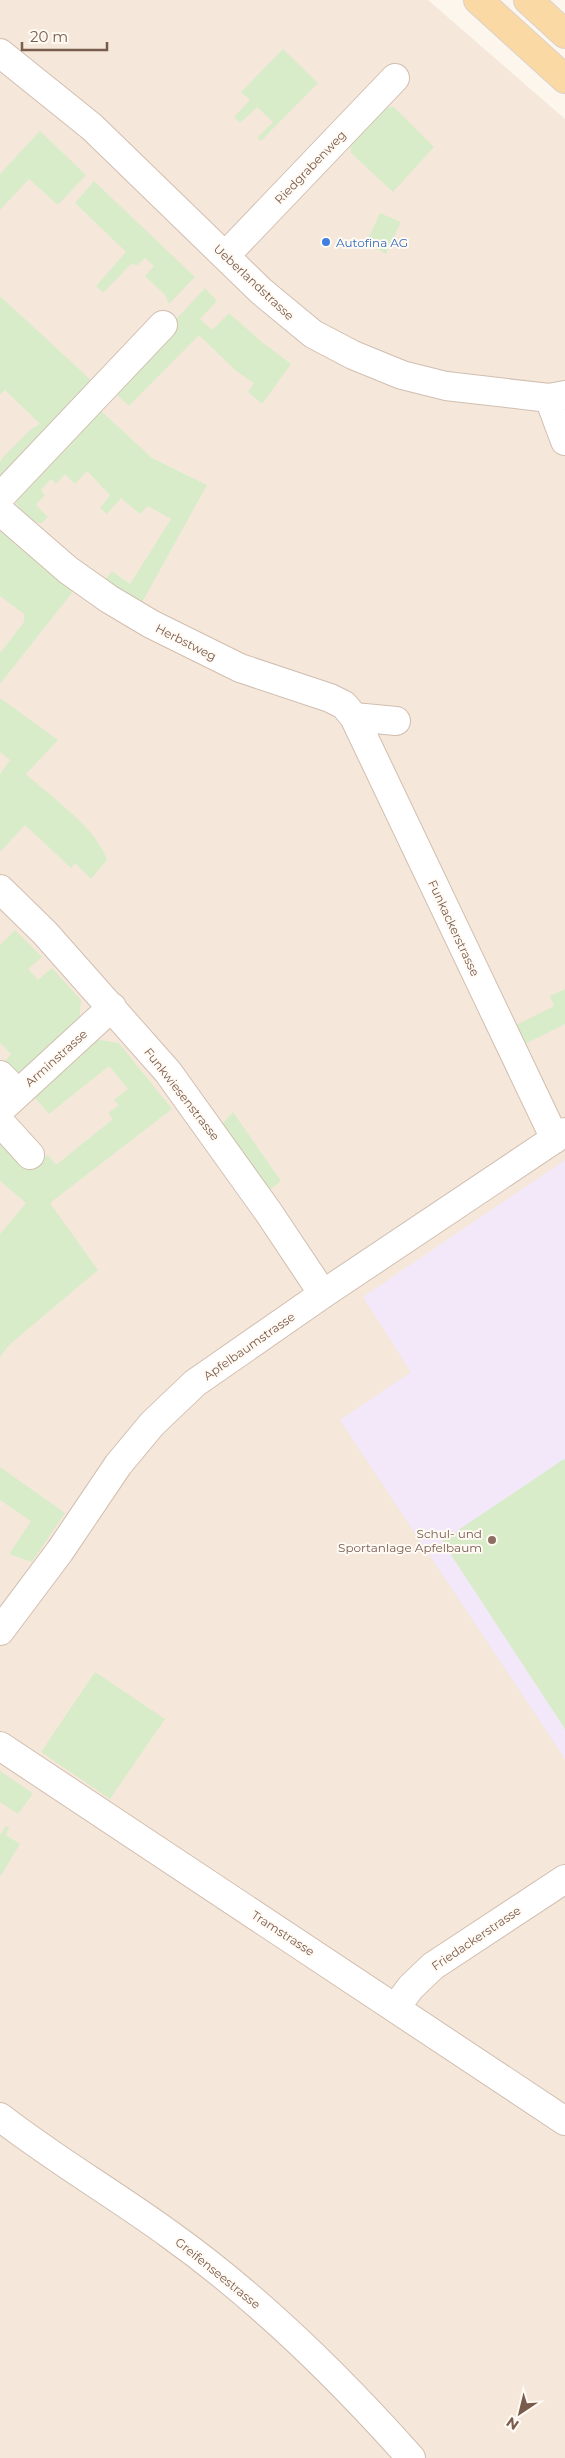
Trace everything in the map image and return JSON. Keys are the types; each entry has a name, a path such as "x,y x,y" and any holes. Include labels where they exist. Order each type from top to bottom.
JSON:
{"main road":[{"path":"478,0 565,79"},
{"path":"528,0 565,34"}],"street":[{"name":"Ueberlandstrasse","path":"5,57 92,128 285,313 313,334 353,355 402,375 446,386 557,396"},
{"name":"Riedgrabenweg","path":"225,256 395,78"},
{"path":"0,497 163,325"},
{"path":"557,396 565,440"},
{"name":"Herbstweg","path":"0,511 68,570 109,599 151,624 240,668 330,698 344,705 354,717"},
{"path":"354,717 396,721"},
{"name":"Funkackerstrasse","path":"354,717 560,1136"},
{"name":"Funkwiesenstrasse","path":"0,889 45,933 168,1072 253,1190 323,1294"},
{"name":"Arminstrasse","path":"6,1093 112,1007"},
{"path":"0,1122 30,1155"},
{"name":"Apfelbaumstrasse","path":"0,1631 60,1550 118,1465 152,1424 195,1383 323,1294 560,1136"},
{"name":"Tramstrasse","path":"0,1746 565,2120"},
{"name":"Friedackerstrasse","path":"396,2007 411,1987 433,1966 565,1879"},
{"name":"Greifenseestrasse","path":"0,2117 170,2235 238,2287 308,2349 371,2413 411,2458"}],"shaded area":[{"path":"0,0 428,0 565,119 565,2458 0,2458"},
{"name":"Schul- und Sportanlage Apfelbaum","path":"565,1160 565,1759 340,1420 411,1372 363,1297"}],"green space":[{"path":"283,49 318,83 261,141 257,138 273,122 257,107 240,123 234,117 250,100 241,92"},
{"path":"394,107 434,147 393,192 351,153 350,145 383,108"},
{"path":"40,131 86,175 58,205 29,179 0,210 0,174"},
{"path":"94,181 195,277 169,304 165,295 145,276 154,266 145,258 138,265 131,264 103,293 96,286 126,252 75,203"},
{"path":"380,213 401,222 386,254 366,243"},
{"path":"205,288 217,301 200,319 212,330 229,313 263,343 291,364 262,404 248,392 254,383 236,371 199,335 129,406 111,389"},
{"path":"0,296 93,382 0,478 0,462 3,457 31,429 40,424 5,390 0,395"},
{"path":"99,409 152,458 207,485 139,608 103,583 112,571 130,584 171,519 148,506 140,514 121,498 107,514 100,508 110,495 87,471 75,484 65,474 56,484 51,479 41,490 45,495 36,505 48,517 42,523 32,521 23,514 17,505 14,495"},
{"path":"0,528 75,589 0,684 0,653 24,622 24,614 0,596"},
{"path":"0,698 58,740 26,774 84,825 102,848 107,860 91,879 75,863 71,868 25,825 0,852 0,774 10,760 0,752"},
{"path":"15,930 42,957 28,969 38,980 52,968 81,1000 79,1023 18,1078 3,1063 11,1054 0,1043 0,945"},
{"path":"565,989 565,1024 521,1046 512,1027 554,1006 550,996"},
{"path":"94,1039 119,1043 172,1109 50,1203 98,1270 9,1345 0,1357 0,1234 26,1203 0,1181 0,1135 41,1160 48,1155 56,1165 113,1119 108,1113 119,1105 114,1100 128,1089 109,1066 49,1114 36,1099 19,1106"},
{"path":"233,1112 281,1181 267,1192 221,1125"},
{"path":"565,1460 565,1729 442,1541"},
{"path":"0,1467 65,1513 32,1562 9,1554 31,1521 0,1500"},
{"path":"95,1672 165,1719 110,1799 41,1752"},
{"path":"0,1771 31,1792 32,1795 18,1814 0,1802"},
{"path":"6,1826 9,1827 6,1835 20,1844 0,1877 0,1835"}],"place":[{"name":"Autofina AG","path":"326,242"},
{"name":"Schul- und Sportanlage Apfelbaum","path":"492,1540"}]}
